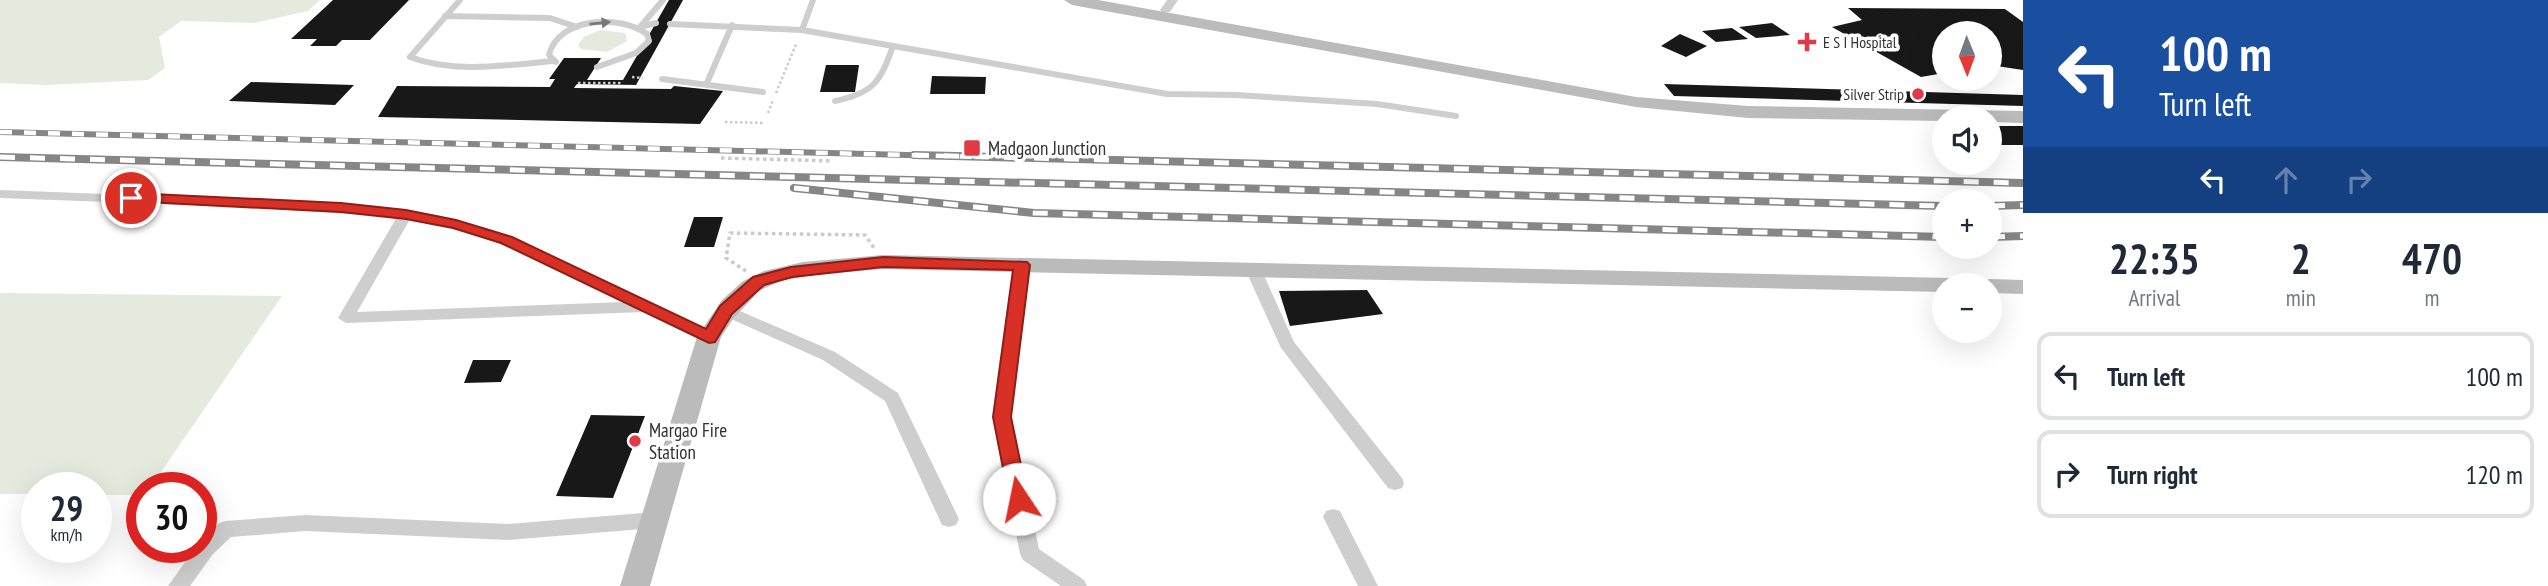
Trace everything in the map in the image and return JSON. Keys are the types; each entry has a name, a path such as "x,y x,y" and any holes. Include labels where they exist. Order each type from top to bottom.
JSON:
{"main road":[{"path":"1072,0 1636,102 1748,112 2023,117"},
{"path":"1116,0 1169,5 1361,48 1632,93 1743,104 2023,110"},
{"path":"635,586 709,338 726,310 758,281 791,272 883,262 1932,285"},
{"path":"2002,286 2023,287"}],"street":[{"path":"0,194 341,207 406,214 456,224 506,240 709,338"},
{"path":"406,214 346,318 646,307"},
{"path":"1022,265 1002,417 1030,554 1077,586"},
{"path":"1254,271 1287,344 1395,483"},
{"path":"726,310 829,356 892,397 949,519"},
{"path":"1333,517 1368,586"},
{"path":"178,586 206,548 226,529 305,523 508,532 655,520"}],"lane":[{"path":"460,0 410,57 430,64 511,65 557,62 549,54 549,47 564,33 577,27 605,22 631,24 646,33 648,39 645,47 626,60 597,67"},
{"path":"640,27 663,0"},
{"path":"802,30 813,0"},
{"path":"445,16 550,18 561,19 577,27"},
{"path":"640,27 656,23"},
{"path":"670,24 802,30 1167,94 1236,95 1377,104 1456,116"},
{"path":"706,85 732,25"},
{"path":"835,101 859,96 874,88 893,46"},
{"path":"662,79 763,92"}],"path":[{"path":"780,82 802,30"},
{"path":"632,77 642,78"},
{"path":"578,83 622,83"},
{"path":"725,122 764,123"},
{"path":"721,158 833,161"},
{"path":"726,258 730,233 866,235 883,262"}],"shaded area":[{"path":"0,0 320,0 308,11 254,23 181,21 159,37 165,68 148,80 47,85 0,83"},
{"path":"600,30 625,33 627,41 607,52 581,49 578,45 584,37"},
{"path":"0,293 282,296 161,472 126,472 126,495 112,495 112,472 21,472 21,494 0,494"}],"building":[{"path":"333,0 409,0 370,40 342,40 336,46 310,46 317,39 291,39"},
{"path":"669,0 683,0 636,85 577,84 574,88 671,89 674,86 723,91 700,124 378,117 397,86 550,87 555,79 549,79 564,58 601,58 587,80 623,80"},
{"path":"1848,8 2005,9 2023,22 2023,70 2002,67 2002,21 1932,21 1932,75 1921,77 1832,27 1862,20"},
{"path":"1772,23 1790,35 1756,38 1739,27"},
{"path":"1732,28 1748,39 1716,42 1702,31"},
{"path":"1680,34 1707,46 1686,57 1661,46"},
{"path":"826,65 859,65 855,92 820,92"},
{"path":"932,76 986,77 985,94 930,94"},
{"path":"251,82 354,85 335,105 229,101"},
{"path":"1664,84 2023,95 2023,106 2002,105 1674,96"},
{"path":"2002,126 2023,126 2023,145 2002,145"},
{"path":"694,217 723,217 714,247 684,247"},
{"path":"1367,290 1383,314 1290,326 1279,291"},
{"path":"473,360 511,360 501,382 464,383"},
{"path":"591,415 645,416 613,498 556,496"}],"railway":[{"path":"0,132 984,157"},
{"path":"914,155 2023,183"},
{"path":"0,157 1932,206"},
{"path":"794,188 1034,213 1932,237"},
{"path":"2002,206 2023,205"},
{"path":"2002,237 2023,236"}],"place":[{"name":"E S I Hospital","path":"1807,42"},
{"name":"Silver Strip","path":"1918,94"},
{"name":"Madgaon Junction","path":"972,148"},
{"name":"Margao Fire Station","path":"635,441"}],"route":[{"path":"131,198 341,207 406,214 456,224 506,240 709,338 726,310 758,281 791,272 883,262 1022,265 1002,417 1019,499"}]}
